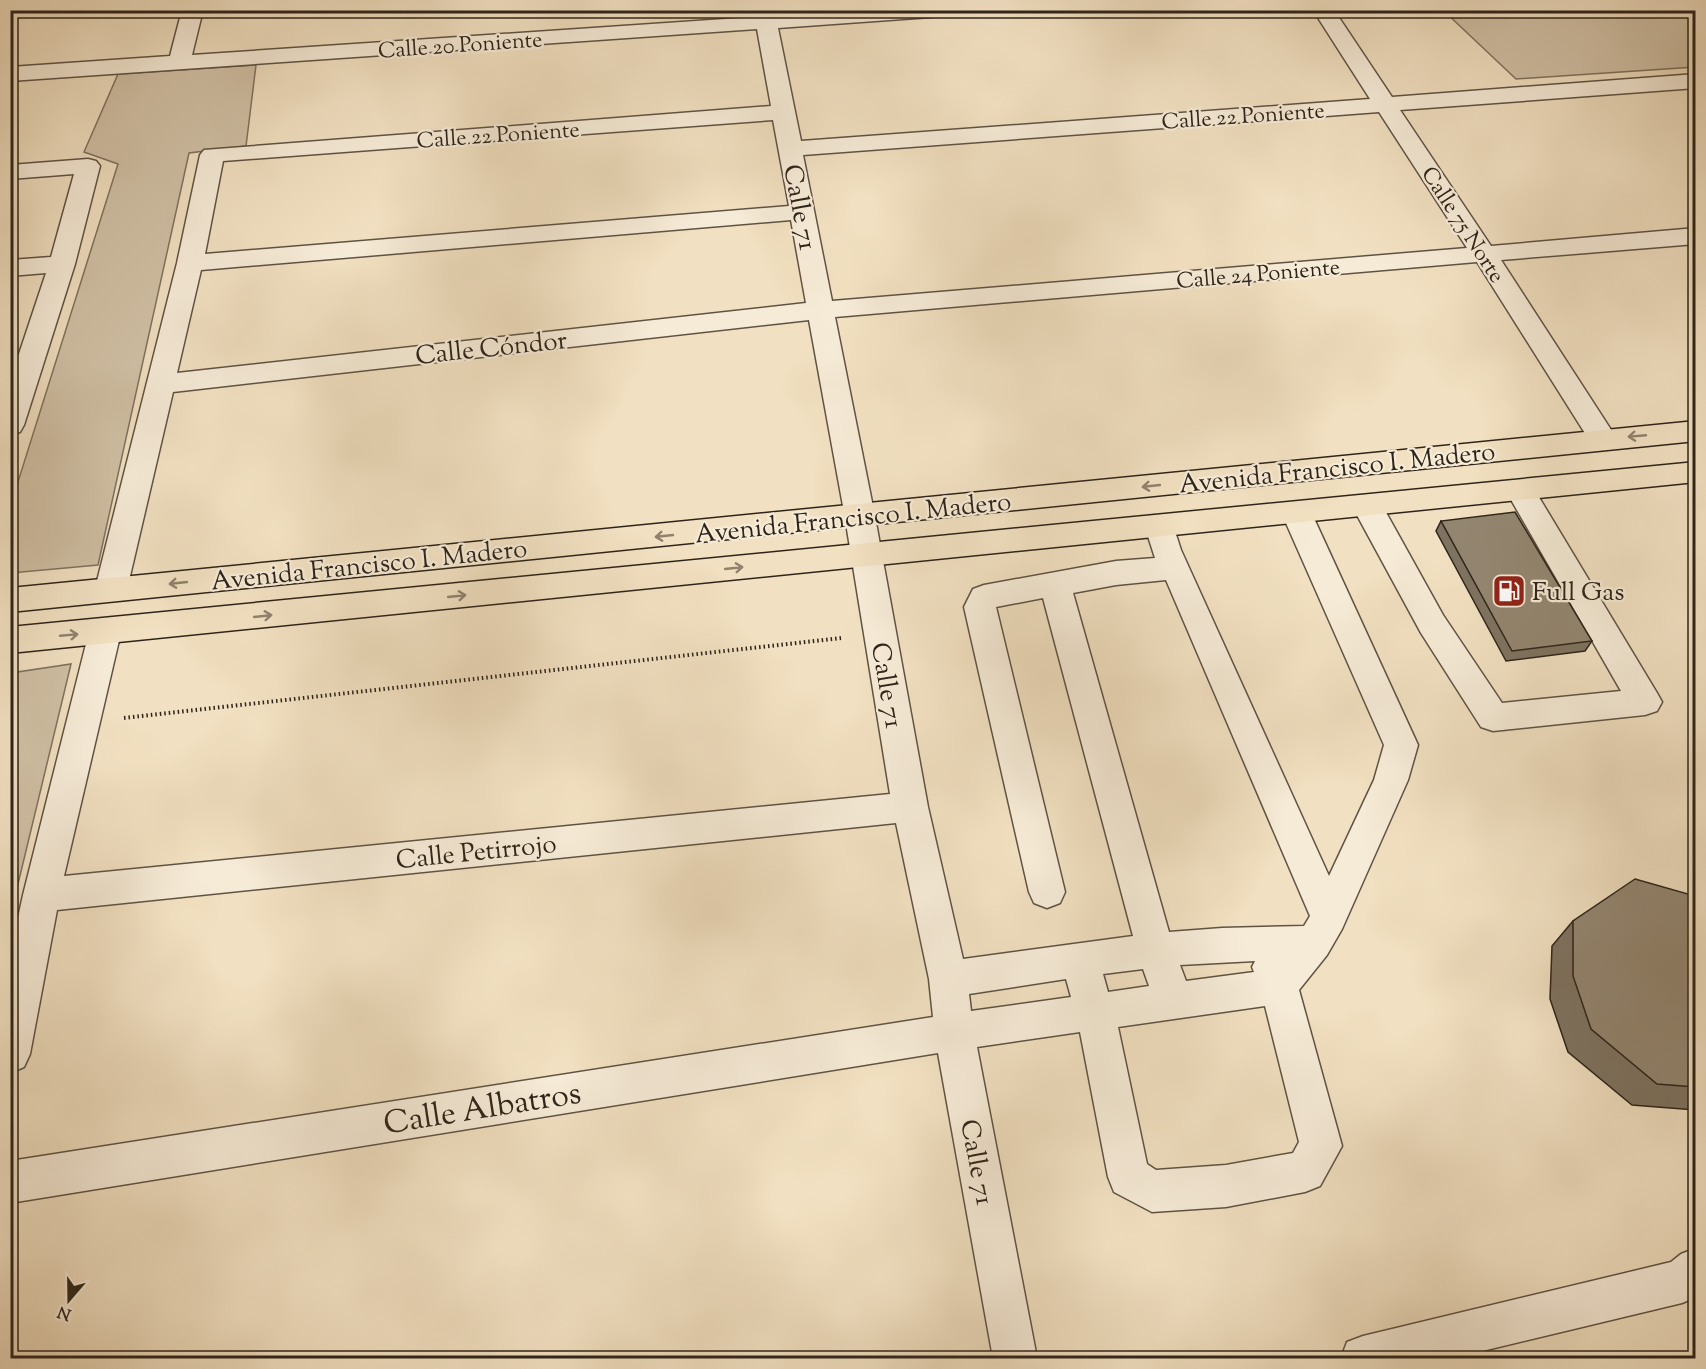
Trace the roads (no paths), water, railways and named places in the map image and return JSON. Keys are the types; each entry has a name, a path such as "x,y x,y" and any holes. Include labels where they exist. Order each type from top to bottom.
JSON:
{"main road":[{"name":"Avenida Francisco I. Madero","path":"10,600 860,517 1695,431"},
{"name":"Avenida Francisco I. Madero","path":"10,640 867,554 1297,514 1695,472"}],"street":[{"path":"179,63 193,10"},
{"name":"Calle 20 Poniente","path":"10,74 765,17 945,10"},
{"name":"Calle 75 Norte","path":"1323,10 1603,440"},
{"name":"Calle 71","path":"765,17 867,554 910,807 948,979 954,1032 1015,1359"},
{"name":"Calle 22 Poniente","path":"790,148 1695,81"},
{"name":"Calle 22 Poniente","path":"190,262 212,155 783,112"},
{"path":"10,172 88,166 62,264 13,409"},
{"path":"111,589 190,262 802,212"},
{"name":"Calle 24 Poniente","path":"820,310 1695,236"},
{"path":"10,268 62,264"},
{"name":"Calle Cóndor","path":"161,384 820,310"},
{"path":"1367,506 1432,624 1493,717 1645,702 1521,491"},
{"path":"1279,986 1321,930 1391,780 1401,745 1297,514"},
{"path":"1160,527 1166,550 1176,568 1321,930"},
{"path":"1047,892 980,607 984,597 1116,573 1176,568"},
{"path":"1054,585 1156,951 1173,1000"},
{"path":"10,1054 41,894 105,632"},
{"name":"Calle Petirrojo","path":"41,894 910,807"},
{"path":"948,979 1156,951 1261,941 1321,930"},
{"path":"1080,961 1095,1012 1129,1177 1152,1191 1226,1186 1305,1171 1321,1146 1279,986 1261,941"},
{"name":"Calle Albatros","path":"10,1182 954,1032 1279,986"},
{"path":"1363,1359 1682,1281 1695,1269"}],"place":[{"name":"Full Gas","path":"1509,591"}]}
